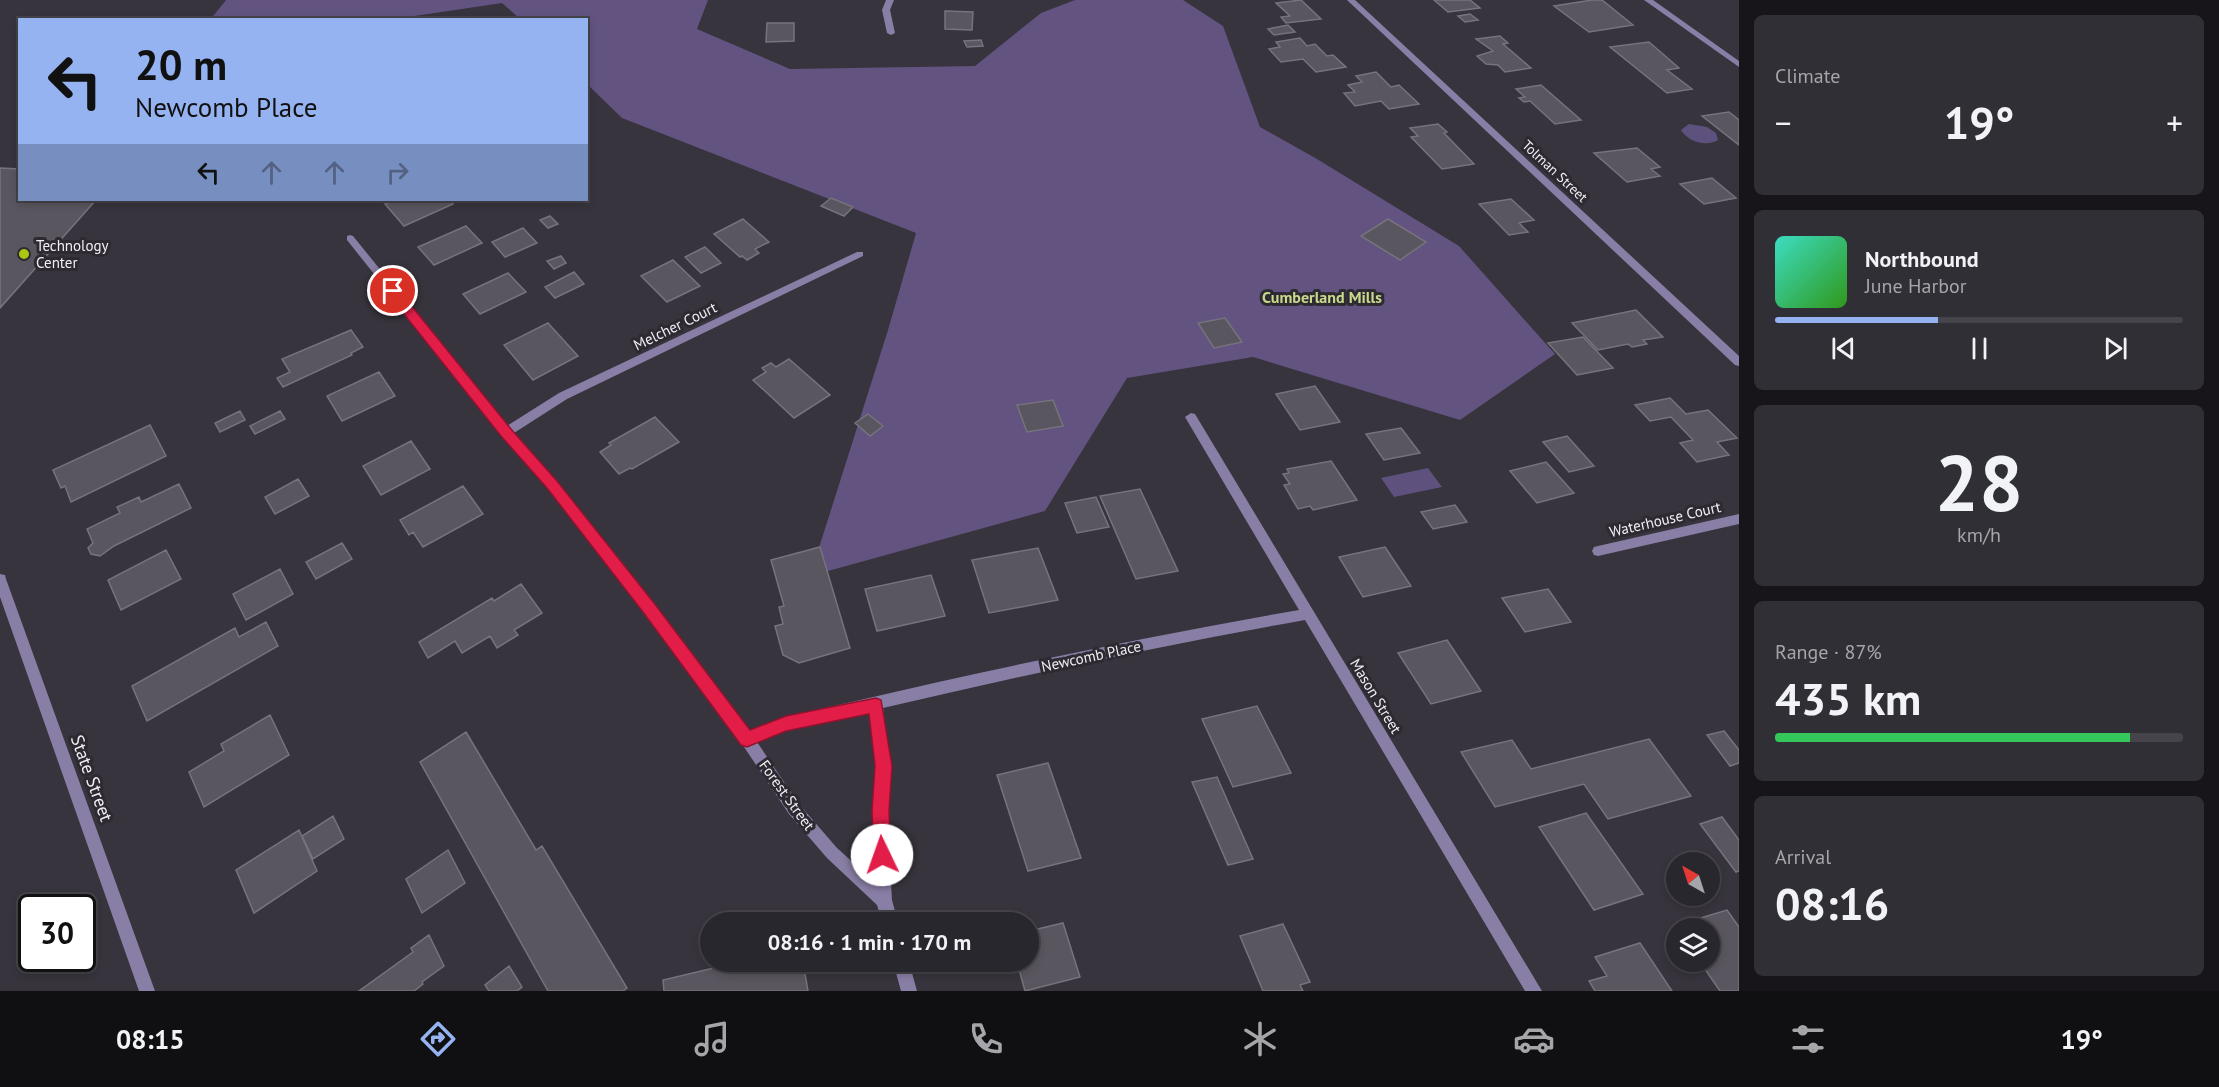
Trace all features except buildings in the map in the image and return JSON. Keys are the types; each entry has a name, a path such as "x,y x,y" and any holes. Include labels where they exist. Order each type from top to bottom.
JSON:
{"street":[{"path":"890,0 886,10 891,33"},
{"name":"Tolman Street","path":"1351,0 1739,362"},
{"path":"1648,0 1739,65"},
{"name":"Forest Street","path":"350,238 506,432 559,493 747,739 794,809 832,853 884,900"},
{"name":"Melcher Court","path":"506,432 563,396 860,254"},
{"name":"Mason Street","path":"1191,417 1534,991"},
{"name":"Waterhouse Court","path":"1598,551 1739,519"},
{"name":"State Street","path":"0,579 147,991"},
{"name":"Newcomb Place","path":"747,739 786,724 1000,675 1238,626 1308,614"},
{"path":"876,705 884,766 880,811 884,900 887,912"},
{"path":"904,972 909,991"}],"shaded area":[{"path":"226,0 708,0 697,29 790,69 975,66 1041,13 1075,0 1183,0 1223,26 1260,127 1459,246 1555,354 1460,420 1253,357 1127,378 1045,511 810,576 888,330 916,233 622,118 588,85 588,18 519,18 502,3 401,18 212,18"},
{"path":"1689,124 1707,127 1716,133 1718,140 1703,143 1688,138 1681,130"},
{"path":"1428,468 1442,487 1394,497 1381,478"}],"place":[{"name":"Technology Center","path":"24,254"}],"district":[{"name":"Cumberland Mills","path":"1322,297"}],"route":[{"path":"393,291 506,432 552,484 747,739 786,724 876,705 884,766 880,811 882,855"}]}
